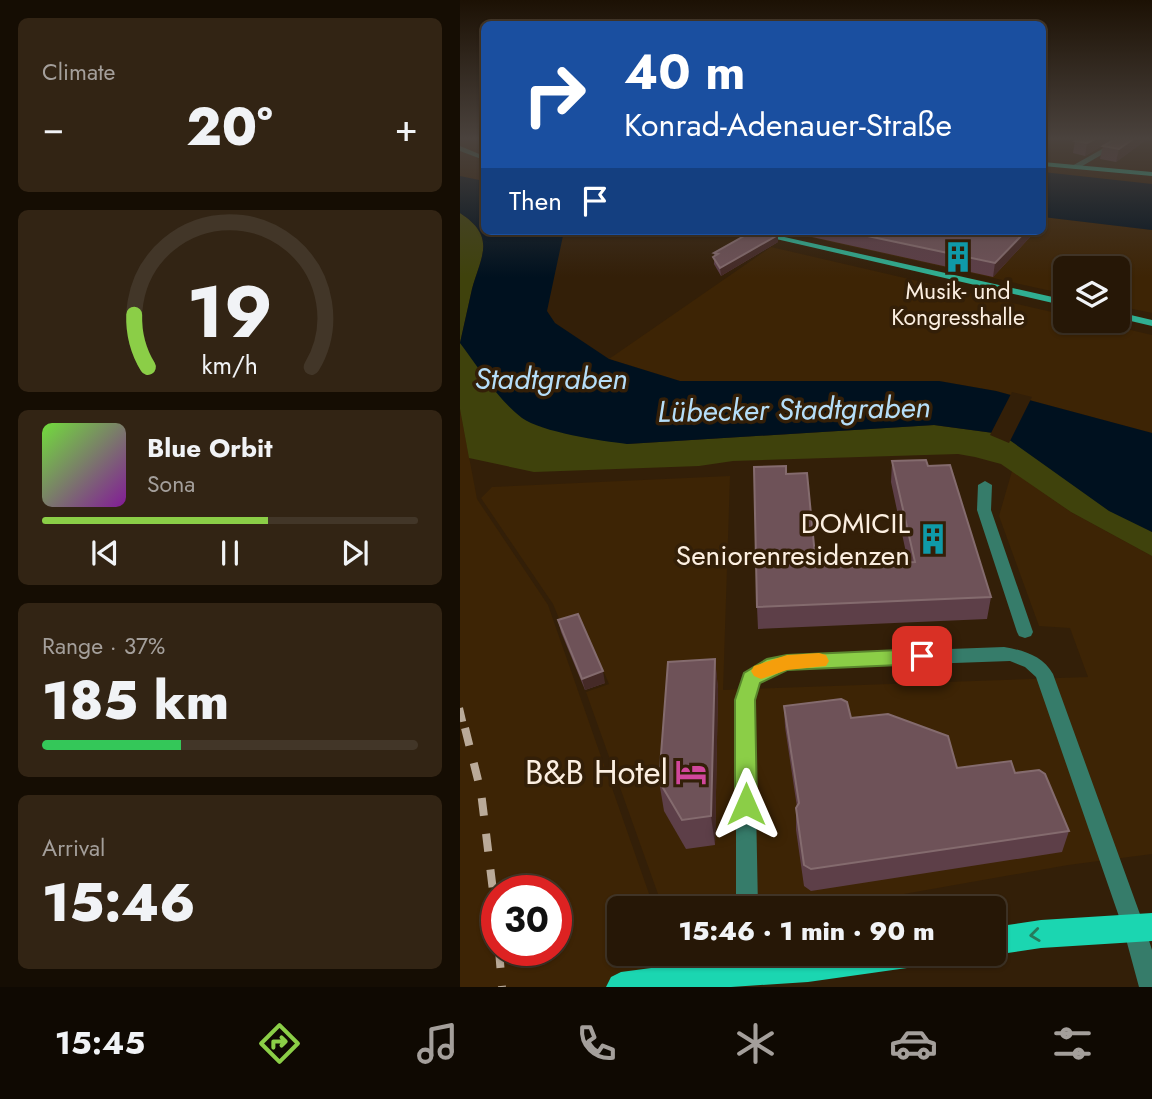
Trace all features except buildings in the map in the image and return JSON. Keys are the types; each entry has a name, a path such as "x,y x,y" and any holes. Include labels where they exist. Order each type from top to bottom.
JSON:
{"main road":[{"path":"1006,940 1143,927"},
{"path":"621,987 731,966"},
{"path":"788,966 822,966"}],"street":[{"path":"764,235 1053,300"},
{"path":"1130,318 1152,323"},
{"path":"985,485 984,510 1025,632"},
{"path":"747,896 745,700 751,678 774,665 787,662 1004,653 1033,662 1044,674 1143,927 1151,987"}],"shaded area":[{"path":"460,213 479,230 483,248 460,343"},
{"path":"1046,217 1152,230 1152,313 1130,308 1130,256 1053,256 1053,291 799,235 1046,235"},
{"path":"771,247 1053,312 1053,333 1130,333 1130,330 1152,335 1152,433 996,391 939,381 680,381 609,359"},
{"path":"460,343 627,444 934,425 1001,434 1152,532 1152,556 1071,512 1001,464 958,454 733,461 699,466 534,472 469,458 460,409"},
{"path":"460,409 477,499 548,605 650,896 607,896 607,966 674,966 681,987 460,987"},
{"path":"1012,471 1071,512 1152,556 1152,854 1068,865 893,896 659,896 586,692 609,684 583,623 563,628 553,604 481,498 492,487 730,476 723,690 1088,677 1070,628 1039,626 999,516"}],"water":[{"name":"Stadtgraben","path":"460,185 481,185 481,235 563,235 547,311 555,323 609,359 680,381 939,381 996,391 1152,433 1152,532 1109,511 1001,434 934,425 627,444 572,435 531,423 504,402 460,343 483,248 479,230 460,213"},
{"path":"1046,185 1152,185 1152,230 1046,217"}],"pier":[{"path":"1012,392 1032,397 1009,443 990,435"}],"railway":[{"path":"460,708 465,729"},
{"path":"465,728 481,792 491,875"},
{"path":"500,966 502,987"}],"slow traffic":[{"path":"761,671 787,662 819,661"}],"place":[{"name":"Musik- und Kongresshalle","path":"958,257"},
{"name":"DOMICIL Seniorenresidenzen","path":"933,539"},
{"name":"B&B Hotel","path":"691,772"}],"route":[{"path":"746,804 745,700 751,678 762,670 787,662 922,656"}],"water label":[{"name":"Lübecker Stadtgraben","path":"794,409"}]}
